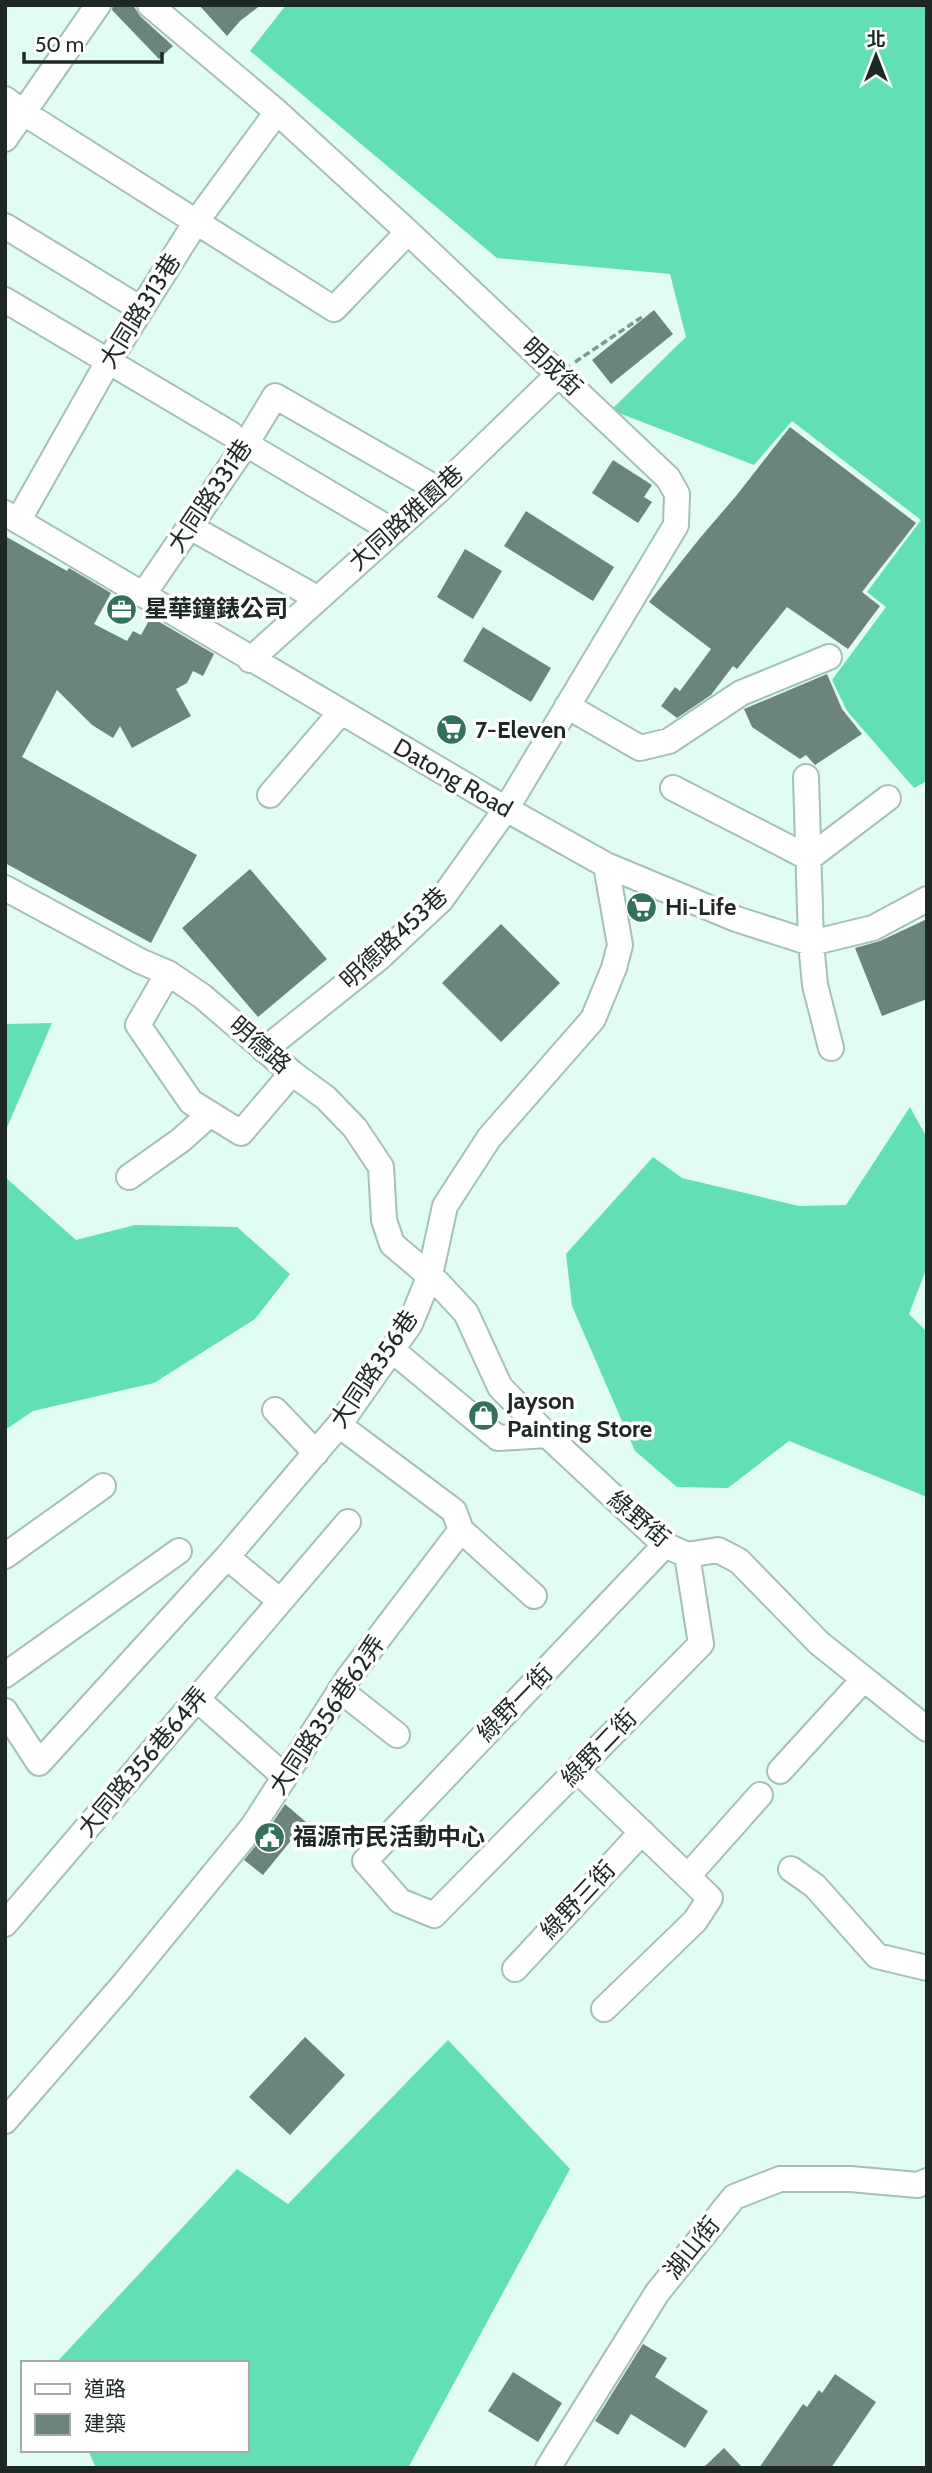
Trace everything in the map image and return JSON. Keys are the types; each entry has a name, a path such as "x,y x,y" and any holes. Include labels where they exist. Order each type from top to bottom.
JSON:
{"street":[{"path":"5,139 15,106 98,5"},
{"name":"明成街","path":"150,5 277,111 408,232 668,478 677,494 676,525 506,809"},
{"path":"15,106 334,309 408,232"},
{"name":"大同路313巷","path":"12,517 196,222 277,111"},
{"path":"5,226 141,309"},
{"path":"5,300 381,524"},
{"name":"大同路雅園巷","path":"250,660 439,491 559,374"},
{"name":"大同路331巷","path":"143,595 190,527 238,439 275,396 439,491"},
{"name":"Datong Road","path":"12,517 250,660 606,865 736,919 811,943"},
{"path":"190,527 308,593"},
{"path":"567,706 640,748 669,741 741,693 829,657"},
{"path":"270,794 341,712"},
{"path":"806,777 811,943 815,985 831,1048"},
{"path":"673,788 809,858"},
{"path":"809,858 888,798"},
{"name":"明德路453巷","path":"264,1050 379,958 441,900 506,809"},
{"name":"大同路356巷","path":"5,1711 39,1763 227,1557 316,1453 411,1324 430,1275 445,1206 489,1138 593,1019 614,968 620,945 606,865"},
{"name":"明德路","path":"5,888 140,961 168,973 202,996 264,1050 326,1098 355,1128 381,1167 384,1220 392,1244 430,1275"},
{"path":"811,943 873,928 927,899"},
{"path":"168,973 138,1025 191,1102 241,1133 292,1073"},
{"path":"130,1177 181,1140 210,1114"},
{"name":"綠野街","path":"430,1275 466,1313 500,1387 547,1435 676,1550 718,1550 739,1561 819,1643 927,1729"},
{"path":"392,1350 498,1438 547,1435"},
{"path":"275,1410 316,1453"},
{"path":"339,1425 454,1511 461,1530 534,1596"},
{"path":"5,1556 103,1486"},
{"name":"大同路356巷64弄","path":"5,1924 348,1522"},
{"name":"大同路356巷62弄","path":"5,2121 123,1985 253,1826 340,1690 461,1530"},
{"name":"綠野二街","path":"434,1915 701,1644 676,1550"},
{"name":"綠野一街","path":"434,1915 400,1901 365,1861 676,1550"},
{"path":"5,1675 179,1551"},
{"path":"227,1557 280,1601"},
{"path":"780,1771 864,1679"},
{"path":"340,1690 397,1735"},
{"path":"197,1699 285,1777"},
{"path":"577,1770 710,1898 695,1922 604,2009"},
{"path":"688,1876 760,1796"},
{"name":"綠野三街","path":"515,1969 642,1832"},
{"path":"791,1869 815,1885 877,1956 927,1968"},
{"name":"湖山街","path":"548,2468 657,2293 734,2197 780,2179 850,2179 918,2185 927,2181"}],"path":[{"path":"559,374 645,314"}],"green space":[{"path":"286,5 927,5 927,781 914,788 847,711 832,680 886,607 867,592 921,520 792,421 754,465 611,410 686,337 670,274 497,258 250,51"},
{"path":"52,1023 5,1132 5,1024"},
{"path":"910,1107 927,1138 927,1267 909,1314 927,1332 927,1497 789,1441 728,1488 677,1487 635,1451 572,1306 566,1254 653,1157 682,1178 799,1206 846,1205"},
{"path":"5,1177 76,1240 135,1225 237,1227 290,1274 255,1319 154,1383 33,1411 5,1430"},
{"path":"448,2040 570,2169 408,2468 96,2468 89,2452 248,2452 248,2361 58,2361 237,2169 288,2204"}],"building":[{"path":"113,5 133,5 140,16 173,46 159,59 112,10"},
{"path":"199,5 261,5 240,21 227,36"},
{"path":"654,310 673,334 611,384 592,360"},
{"path":"790,427 916,523 862,592 880,606 848,649 787,607 737,669 733,666 711,695 677,718 661,706 675,687 680,691 711,649 649,602"},
{"path":"613,460 652,485 644,497 652,502 638,523 592,493"},
{"path":"526,511 614,567 593,601 504,546"},
{"path":"5,536 67,571 69,568 111,593 94,624 127,641 133,631 141,635 151,617 214,654 203,676 193,671 187,683 176,689 191,716 132,748 120,726 113,738 92,725 57,690 22,757 197,855 151,943 5,863"},
{"path":"465,549 502,571 473,619 437,597"},
{"path":"483,627 551,668 531,702 463,661"},
{"path":"827,674 842,709 862,734 815,765 806,755 800,759 752,727 744,709"},
{"path":"250,869 327,959 258,1017 182,928"},
{"path":"927,919 927,999 882,1016 855,948 880,941"},
{"path":"501,924 560,983 501,1042 442,983"},
{"name":"福源市民活動中心","path":"285,1804 306,1822 263,1875 244,1860"},
{"path":"305,2037 345,2075 290,2135 249,2097"},
{"path":"643,2344 667,2358 655,2377 708,2411 685,2448 631,2414 618,2435 595,2421"},
{"path":"513,2372 562,2403 538,2442 488,2411"},
{"path":"835,2374 876,2402 831,2468 759,2468 803,2404 807,2407 819,2390 822,2393"},
{"path":"724,2448 743,2468 703,2468"}],"place":[{"name":"星華鐘錶公司","path":"121,609"},
{"name":"7-Eleven","path":"452,730"},
{"name":"Hi-Life","path":"642,907"},
{"name":"Jayson Painting Store","path":"484,1415"},
{"name":"福源市民活動中心","path":"270,1837"}]}
